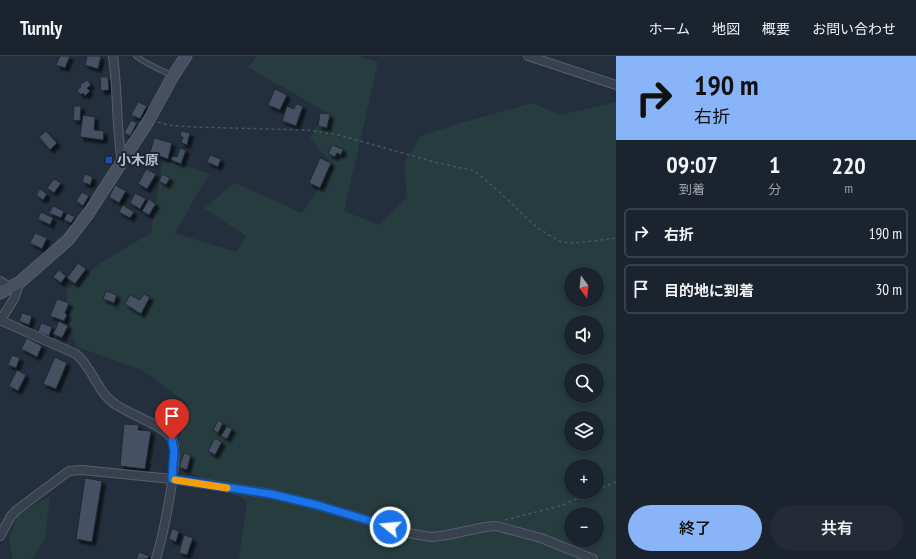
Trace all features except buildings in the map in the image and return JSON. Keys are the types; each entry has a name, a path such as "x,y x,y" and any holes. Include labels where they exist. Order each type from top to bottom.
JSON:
{"main road":[{"path":"3,287 20,282 68,240 88,214 149,120 173,76 186,56"}],"street":[{"path":"113,56 116,81 119,144 122,162"},
{"path":"528,56 616,85"},
{"path":"20,282 14,299 0,321 76,354 84,361 99,387 114,404 161,429 172,440 174,451 172,479 165,526 156,559"},
{"path":"0,536 11,516 18,509 69,471 82,470 172,479 271,494 317,505 413,534 432,537 485,526 496,526 541,538 593,559"}],"lane":[{"path":"136,56 144,63 159,68 173,76"}],"path":[{"path":"149,120 168,125 192,127 308,130 339,135 434,162 475,171 536,227 561,242 575,243 616,238"},
{"path":"604,487 616,482"},
{"path":"496,526 505,520 563,505 576,499"}],"green space":[{"path":"257,56 358,56 378,62 344,211 379,225 407,197 404,163 421,136 532,103 560,115 616,102 616,559 239,559 247,501 173,464 188,404 142,370 77,347 71,331 66,290 101,263 151,233 162,162 181,164 209,174 175,233 236,252 246,236 204,208 235,183 302,213 334,166 310,138 326,112 248,67"},
{"path":"50,496 45,540 31,559 12,559 9,537 18,514"}],"slow traffic":[{"path":"175,480 227,488"}],"place":[{"name":"小木原","path":"109,160"}],"route":[{"path":"172,440 174,451 172,479 271,494 317,505 390,527"}]}
